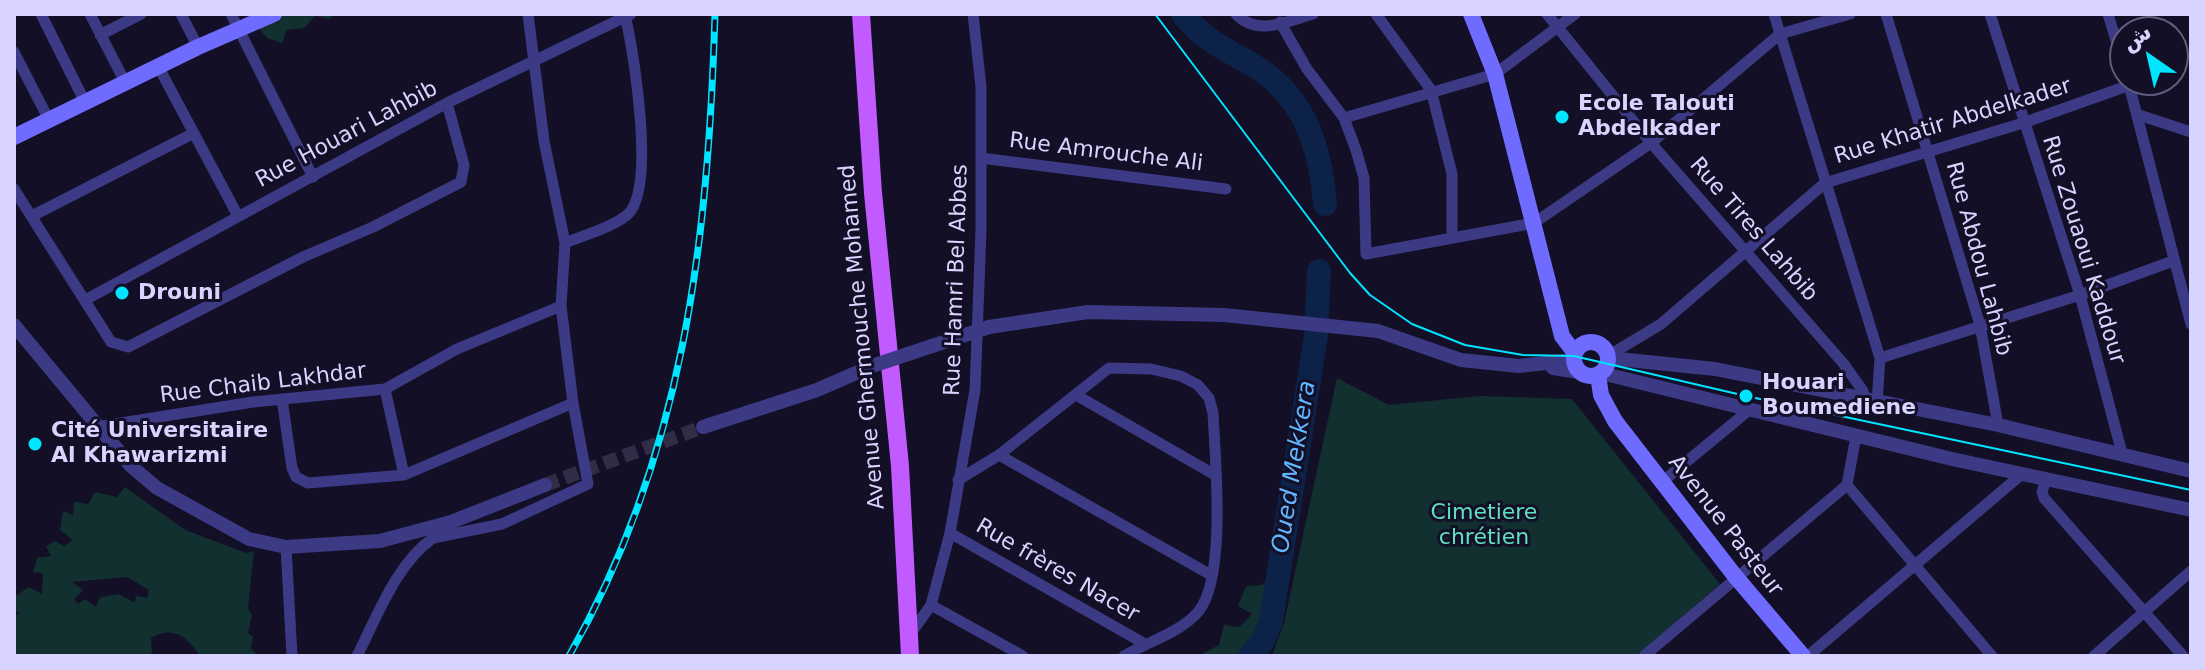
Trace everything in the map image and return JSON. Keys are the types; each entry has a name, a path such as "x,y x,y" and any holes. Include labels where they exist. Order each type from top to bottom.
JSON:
{"main road":[{"path":"14,137 198,47 234,22 274,14"},
{"name":"Avenue Ghermouche Mohamed","path":"861,14 911,633 910,656"},
{"path":"1471,14 1495,74 1534,223"},
{"name":"Avenue Pasteur","path":"1534,223 1558,320 1590,363 1593,399 1615,421 1735,576 1801,655"}],"street":[{"path":"41,14 85,102"},
{"path":"90,14 125,82"},
{"path":"100,35 141,14"},
{"path":"181,14 198,47"},
{"path":"357,656 415,553 433,538 502,524 588,484 573,403 561,306 565,243 544,141 528,14"},
{"name":"Rue Hamri Bel Abbes","path":"911,633 931,605 950,533 977,370 981,87 973,14"},
{"path":"1236,14 1257,27 1313,14"},
{"path":"1376,14 1431,90 1452,174 1452,238"},
{"name":"Rue Tires Lahbib","path":"1547,14 1651,143 1748,251 1843,363 1871,401"},
{"path":"1344,118 1431,90 1495,74 1575,14"},
{"path":"1774,14 1880,358 1871,401"},
{"path":"1280,22 1307,69 1344,118 1364,178 1366,254 1534,223 1651,143 1780,34 1850,14"},
{"name":"Rue Abdou Lahbib","path":"1886,14 1980,325 1998,425"},
{"name":"Rue Zouaoui Kaddour","path":"1990,14 2080,295 2122,453"},
{"path":"565,243 627,214 636,199 640,106 627,15"},
{"name":"Rue Houari Lahbib","path":"87,299 447,103 627,15"},
{"path":"234,22 313,177"},
{"path":"14,52 49,120"},
{"path":"158,66 238,216"},
{"name":"Rue Khatir Abdelkader","path":"1590,363 1661,324 1825,183 1928,149 2023,123 2109,91"},
{"path":"2133,96 2191,324"},
{"path":"14,189 87,299 111,342 128,347 303,257 373,227 459,184 463,179 464,165 447,103"},
{"path":"2139,115 2191,132"},
{"path":"32,216 192,134"},
{"name":"Rue Amrouche Ali","path":"981,158 1226,189"},
{"path":"1880,358 2080,295 2173,261"},
{"name":"Rue Chaib Lakhdar","path":"96,427 282,399 385,389 457,349 561,306"},
{"path":"703,427 817,390 872,366 989,327 1088,312 1304,321 1364,329 1461,360 1715,369 1998,425 2191,471"},
{"path":"14,325 131,466 157,488 249,539 286,547 380,541 415,534 545,485"},
{"path":"1590,363 1748,411 2191,510"},
{"path":"958,480 999,455 1109,368 1125,366 1166,372 1198,385 1209,398 1213,413 1217,531 1211,575 1200,610 1187,622 1124,656"},
{"path":"385,389 404,475"},
{"path":"1076,395 1215,475"},
{"path":"282,399 292,468 301,481 404,475 573,403"},
{"path":"1662,482 1748,411"},
{"path":"1644,656 1735,576 1847,485 1856,436"},
{"path":"999,455 1211,575"},
{"path":"1801,655 1916,566 2022,474"},
{"path":"2046,479 2042,495 2183,656"},
{"path":"1847,485 1992,656"},
{"name":"Rue frères Nacer","path":"950,533 1145,644"},
{"path":"286,547 292,656"},
{"path":"2094,656 2191,571"},
{"path":"931,605 1023,656"}],"green space":[{"path":"281,14 334,14 330,19 315,16 304,28 287,30 282,43 267,38 259,28 268,20 278,23"},
{"name":"Cimetiere chrétien","path":"1337,378 1389,405 1479,396 1572,399 1720,584 1637,656 1272,656 1284,623"},
{"path":"125,487 185,530 246,553 254,551 248,608 252,615 248,633 253,637 251,649 259,656 200,656 185,639 167,633 151,638 152,656 14,656 14,616 20,613 14,610 14,597 29,587 42,594 43,573 33,572 37,558 51,556 46,546 55,541 64,546 73,540 60,530 63,511 73,515 74,502 88,504 95,492 117,497","holes":["127,577 149,590 147,598 136,596 135,603 119,594 100,597 96,607 85,599 78,604 74,599 83,590 72,582"]},
{"path":"1286,567 1269,651 1265,656 1198,656 1219,645 1224,625 1239,627 1252,614 1238,606 1246,586 1261,585"}],"waterway":[{"name":"Oued Mekkera","path":"1183,14 1212,41 1266,74 1295,104 1313,140 1325,204"},
{"name":"Oued Mekkera","path":"1250,656 1263,641 1271,621 1316,336 1319,271"}],"tunnel":[{"path":"545,485 703,427"}],"tram line":[{"path":"1155,14 1350,273 1370,295 1412,324 1465,345 1523,355 1574,356 1746,396 2191,490"}],"railway":[{"path":"569,656 608,580 639,503 664,424 682,345 696,264 705,182 715,14"}],"place":[{"name":"Ecole Talouti Abdelkader","path":"1562,117"},
{"name":"Drouni","path":"122,293"},
{"name":"Houari Boumediene","path":"1746,396"},
{"name":"Cité Universitaire Al Khawarizmi","path":"35,444"}]}
